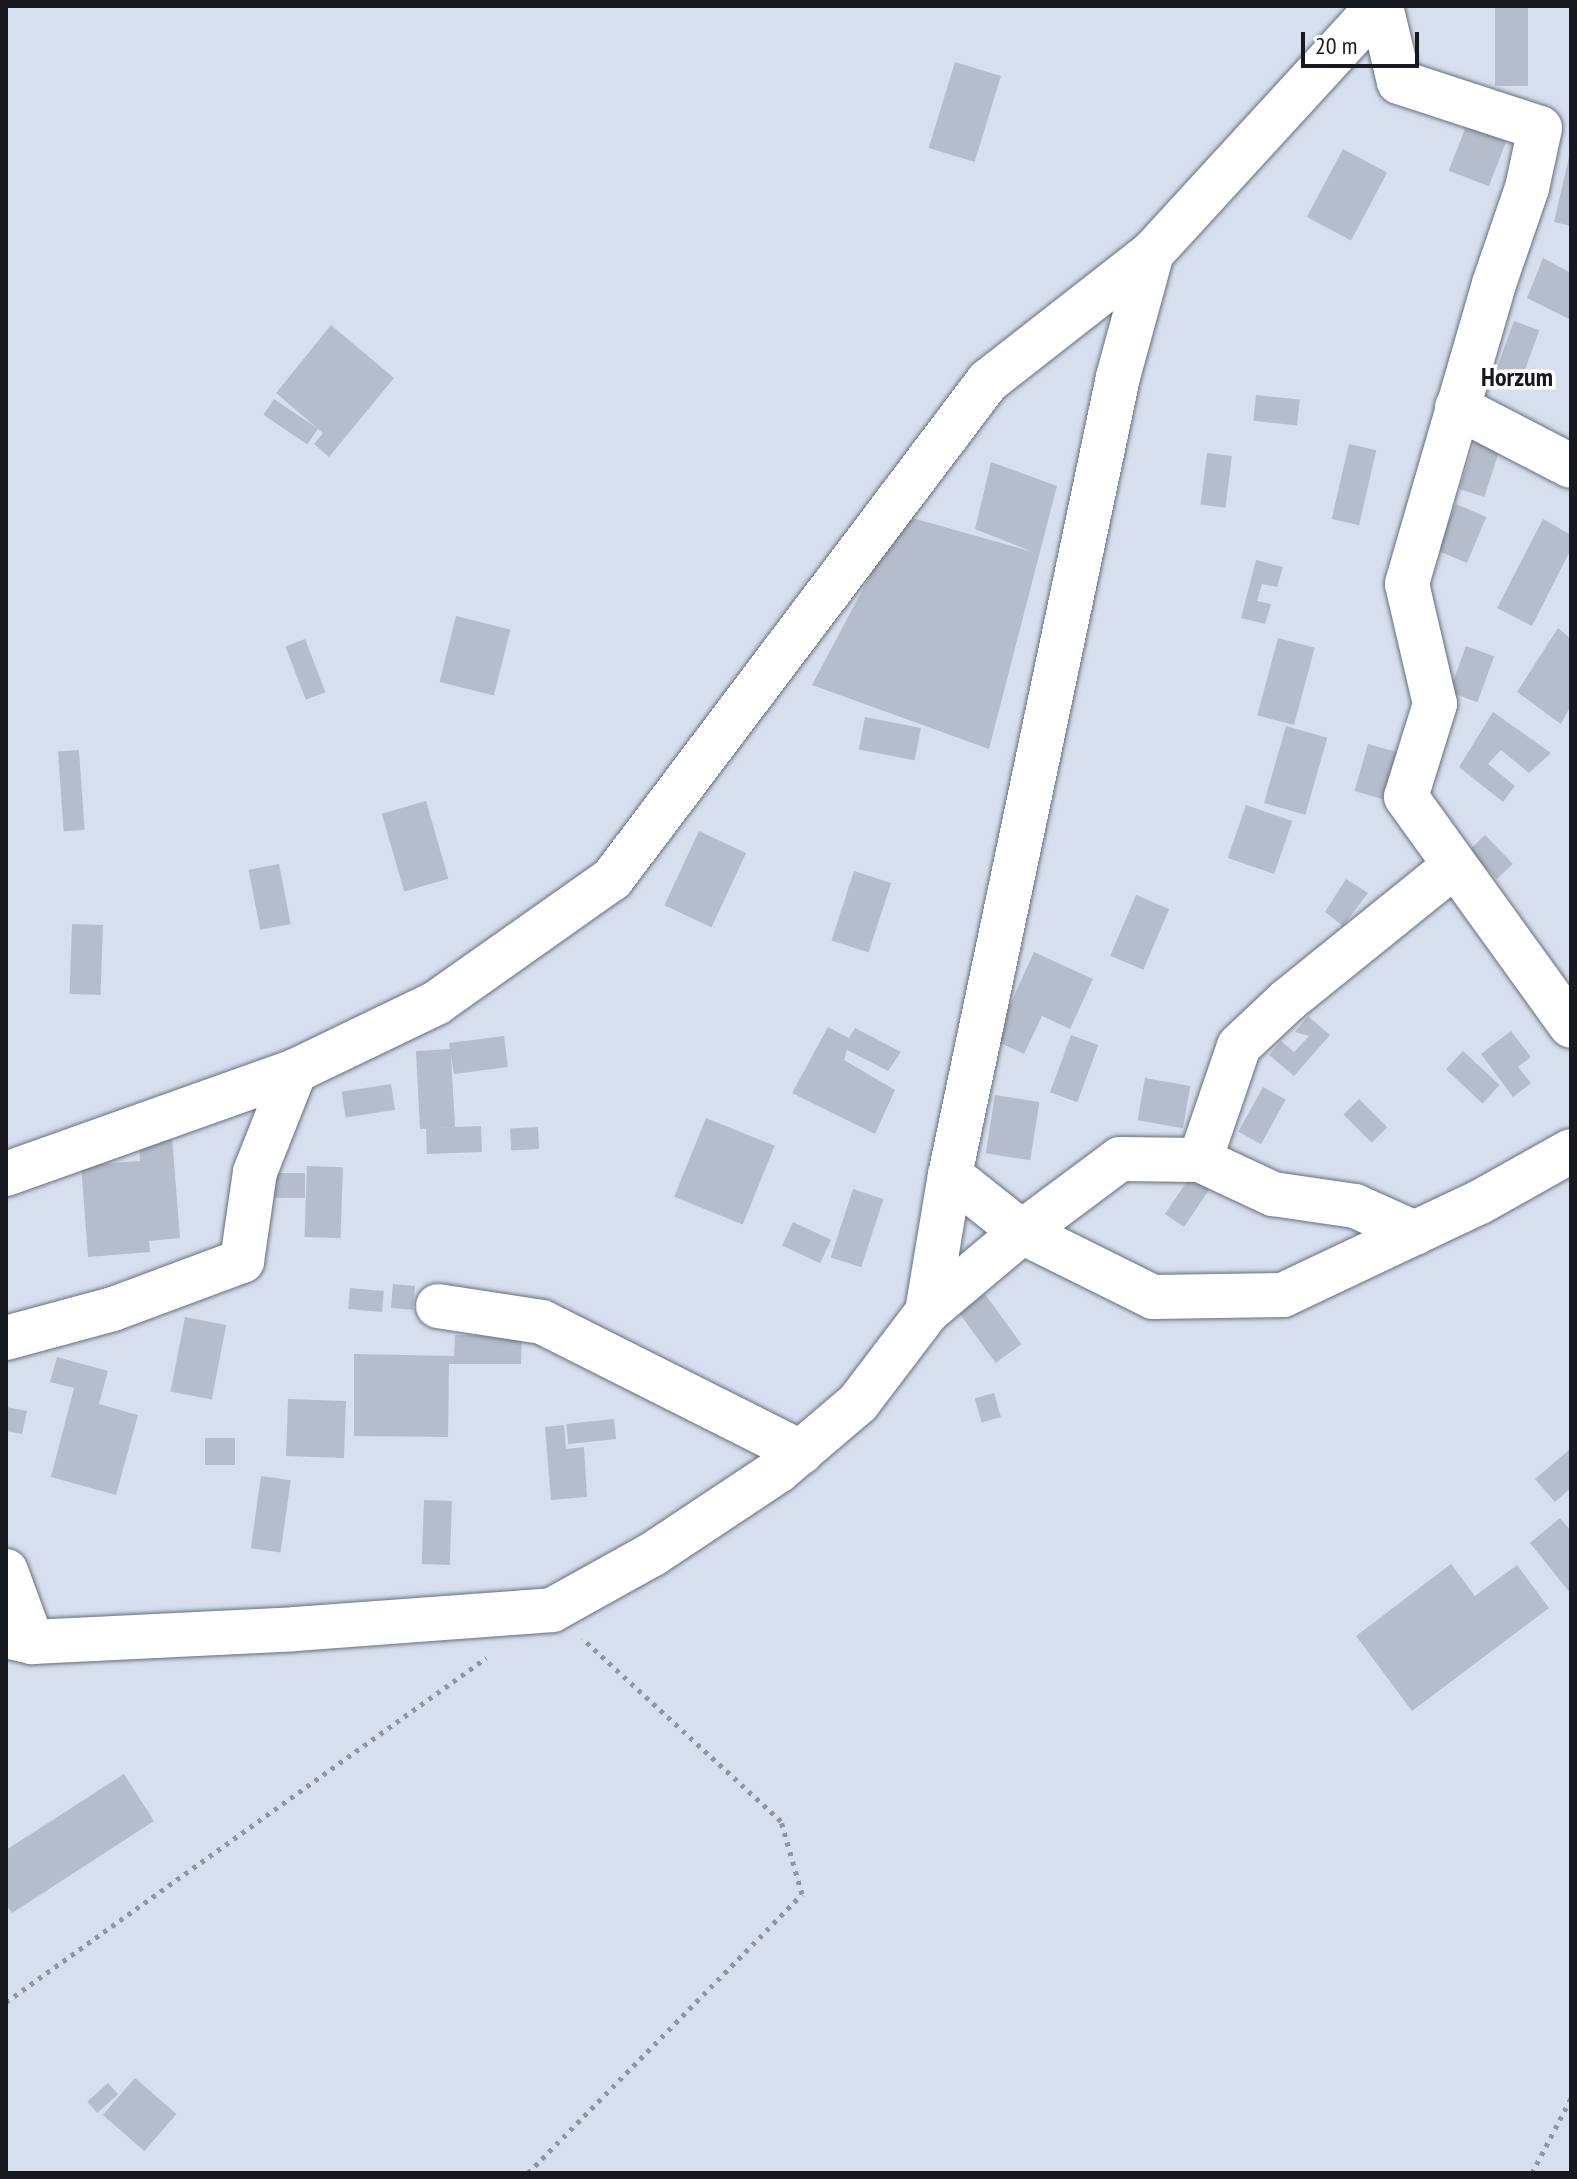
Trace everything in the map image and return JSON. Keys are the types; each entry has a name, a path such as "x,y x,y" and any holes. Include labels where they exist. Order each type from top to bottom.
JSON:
{"street":[{"path":"1380,6 1399,82 1556,131 1527,188 1457,407 1407,584 1435,704 1406,797 1453,867 1571,1026"},
{"path":"6,1174 295,1071 436,1003 612,879 988,381 1152,253 1380,6"},
{"path":"927,1312 950,1175 1118,377 1152,253"},
{"path":"1457,407 1571,466"},
{"path":"1200,1160 1239,1046 1288,1000 1453,867"},
{"path":"6,1338 113,1309 242,1261 255,1172 295,1071"},
{"path":"950,1175 1022,1232 1153,1297 1283,1295 1415,1233 1571,1151"},
{"path":"6,1571 19,1639 309,1628 552,1610 653,1554 778,1471 858,1403 927,1312 1022,1232 1120,1159 1200,1160 1273,1194 1355,1206 1415,1233"},
{"path":"438,1306 542,1322 801,1452"}],"path":[{"path":"528,2173 802,1894 781,1821 552,1610"},
{"path":"6,2002 487,1657"},
{"path":"1532,2173 1571,2098"}],"building":[{"path":"1495,6 1528,6 1528,86 1495,86"},
{"path":"955,62 1001,76 975,162 929,148"},
{"path":"1466,126 1506,141 1489,186 1449,171"},
{"path":"1343,149 1387,172 1351,240 1307,217"},
{"path":"1571,153 1571,226 1554,222"},
{"path":"1543,258 1571,273 1571,320 1527,298"},
{"path":"1514,321 1539,330 1519,386 1494,376"},
{"path":"331,325 394,378 329,457 314,444 323,433 276,393"},
{"path":"1256,395 1300,400 1297,425 1253,421"},
{"path":"274,399 318,429 307,444 263,415"},
{"path":"1479,429 1504,437 1484,497 1460,489"},
{"path":"1349,444 1376,450 1359,525 1332,519"},
{"path":"1207,453 1232,456 1225,508 1201,505"},
{"path":"991,462 1057,486 989,749 812,685 902,515 1033,552 975,529"},
{"path":"1456,504 1486,517 1467,563 1436,550"},
{"path":"1543,519 1571,535 1571,549 1532,626 1497,608"},
{"path":"1256,560 1283,567 1277,587 1262,584 1257,601 1271,604 1265,624 1241,618"},
{"path":"456,616 510,630 494,696 440,682"},
{"path":"1558,628 1571,639 1571,705 1561,724 1517,692"},
{"path":"1278,638 1315,648 1294,725 1257,715"},
{"path":"305,639 325,692 306,700 285,647"},
{"path":"1466,646 1494,656 1477,702 1449,692"},
{"path":"1493,712 1551,753 1529,773 1501,750 1488,764 1515,786 1503,802 1459,767"},
{"path":"865,717 921,728 915,760 859,749"},
{"path":"1286,726 1327,738 1305,815 1264,803"},
{"path":"1368,744 1400,753 1386,800 1354,791"},
{"path":"79,750 85,830 64,831 58,751"},
{"path":"426,801 448,879 404,892 382,814"},
{"path":"1246,805 1292,821 1274,874 1228,858"},
{"path":"699,831 746,853 711,927 664,905"},
{"path":"1485,835 1513,864 1497,879 1469,850"},
{"path":"279,864 291,924 260,930 249,870"},
{"path":"854,871 891,883 869,952 831,940"},
{"path":"1346,879 1368,893 1343,926 1325,912"},
{"path":"1136,895 1169,909 1143,970 1110,956"},
{"path":"72,924 103,925 101,995 70,994"},
{"path":"1034,952 1093,979 1070,1029 1042,1016 1024,1054 994,1040"},
{"path":"1308,1016 1330,1035 1294,1076 1269,1055 1281,1041 1294,1052 1309,1036 1295,1032"},
{"path":"828,1027 849,1038 855,1028 901,1052 888,1071 847,1050 844,1060 895,1090 875,1134 792,1093"},
{"path":"1511,1031 1531,1057 1518,1067 1531,1083 1513,1097 1481,1054"},
{"path":"1071,1035 1098,1045 1077,1102 1050,1092"},
{"path":"504,1036 508,1067 454,1074 451,1056 455,1127 420,1129 416,1051 450,1049 449,1043"},
{"path":"1463,1051 1500,1085 1483,1103 1446,1069"},
{"path":"1145,1078 1190,1086 1183,1128 1138,1120"},
{"path":"391,1084 395,1110 346,1118 342,1092"},
{"path":"1263,1087 1286,1100 1261,1144 1238,1132"},
{"path":"995,1095 1039,1102 1030,1160 986,1153"},
{"path":"1359,1099 1387,1127 1372,1143 1343,1115"},
{"path":"706,1118 775,1146 743,1225 674,1197"},
{"path":"481,1126 482,1152 427,1154 426,1128"},
{"path":"538,1127 539,1149 511,1150 510,1128"},
{"path":"172,1137 180,1238 149,1241 150,1252 88,1257 81,1165 140,1161 139,1140"},
{"path":"307,1166 343,1167 341,1238 305,1237"},
{"path":"1194,1171 1213,1184 1184,1227 1165,1214"},
{"path":"273,1173 305,1173 305,1198 273,1198"},
{"path":"853,1189 883,1199 861,1267 831,1257"},
{"path":"793,1222 831,1240 820,1263 782,1246"},
{"path":"393,1284 415,1286 413,1310 391,1308"},
{"path":"350,1288 384,1291 382,1312 348,1309"},
{"path":"985,1294 1021,1344 996,1363 959,1313"},
{"path":"185,1317 226,1325 212,1400 170,1392"},
{"path":"455,1335 522,1336 521,1364 449,1364 448,1437 354,1436 354,1354 454,1356"},
{"path":"57,1357 108,1371 99,1404 138,1415 116,1495 51,1477 74,1388 50,1382"},
{"path":"994,1393 1001,1417 982,1423 975,1399"},
{"path":"288,1399 346,1401 344,1458 286,1456"},
{"path":"6,1407 27,1411 22,1434 6,1431"},
{"path":"614,1419 616,1439 568,1444 566,1424"},
{"path":"564,1425 566,1449 584,1447 587,1497 551,1500 545,1427"},
{"path":"205,1438 235,1438 235,1465 205,1465"},
{"path":"1569,1450 1571,1488 1555,1502 1535,1479"},
{"path":"261,1476 291,1480 281,1552 251,1548"},
{"path":"424,1500 452,1501 450,1565 422,1564"},
{"path":"1560,1518 1571,1531 1571,1594 1530,1543"},
{"path":"1451,1564 1475,1596 1517,1565 1549,1608 1412,1711 1356,1636"},
{"path":"124,1774 154,1821 12,1913 6,1904 6,1850"},
{"path":"135,2078 177,2114 144,2151 103,2115"},
{"path":"108,2083 118,2094 97,2113 87,2102"}],"district":[{"name":"Horzum","path":"1517,377"}]}
